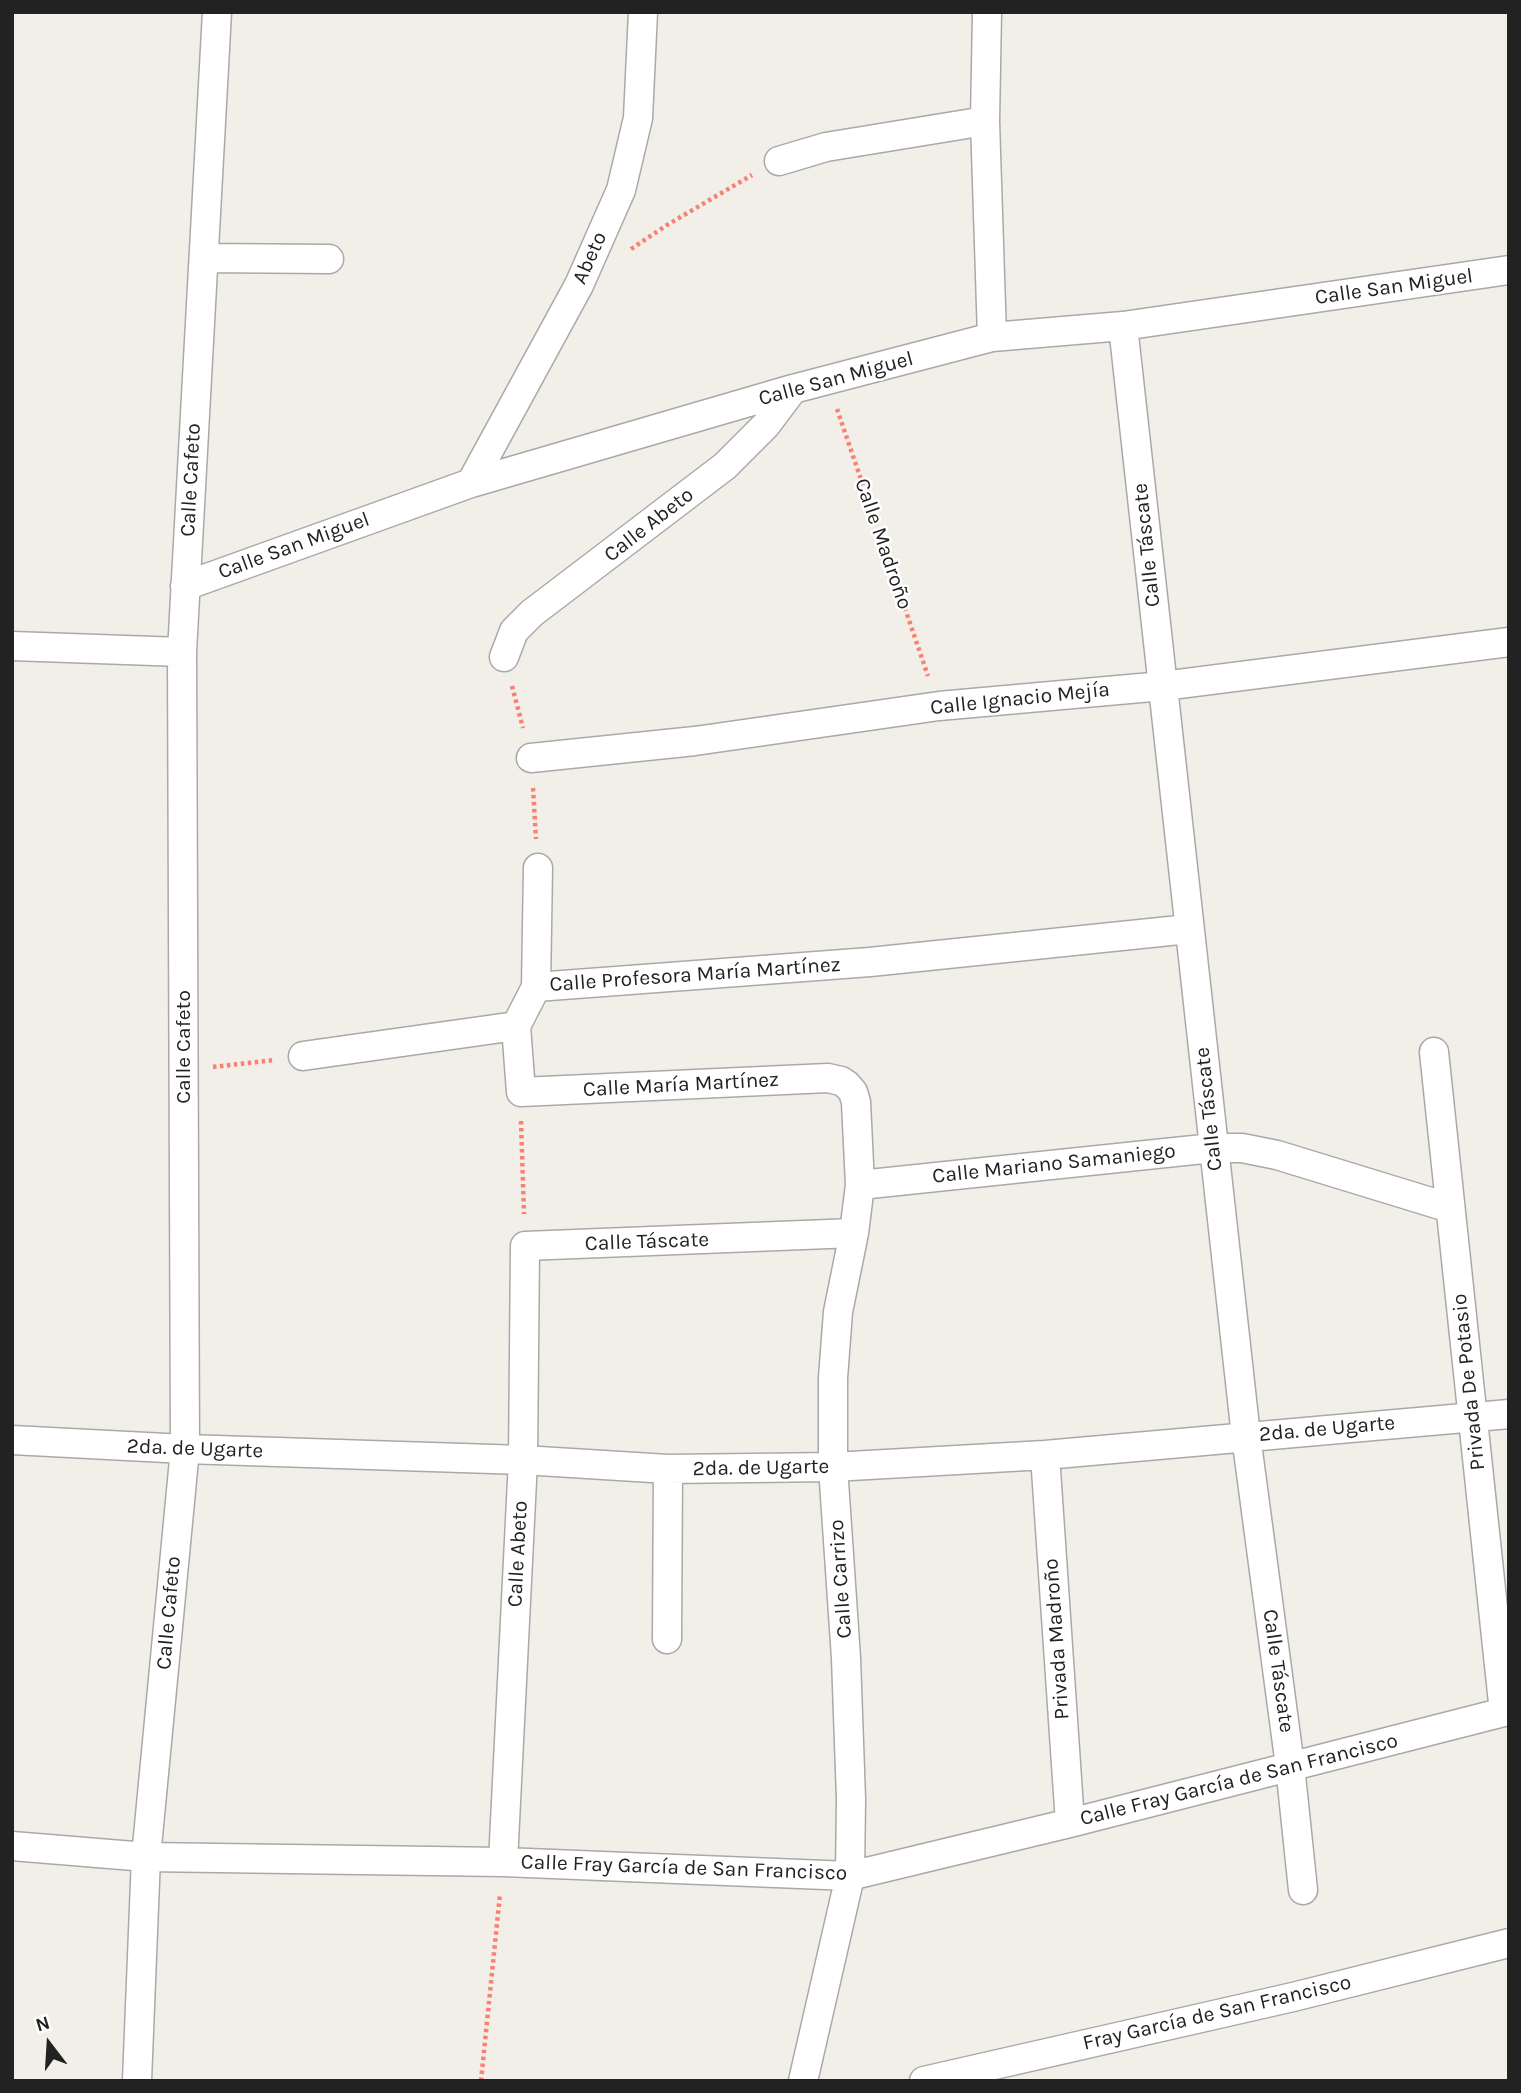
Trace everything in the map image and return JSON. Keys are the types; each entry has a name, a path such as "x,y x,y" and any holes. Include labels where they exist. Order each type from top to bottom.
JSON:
{"street":[{"name":"Calle Cafeto","path":"137,2081 146,1857 185,1449 182,652 217,12"},
{"name":"Abeto","path":"471,483 579,285 621,190 638,118 643,12"},
{"path":"987,12 985,121 992,337"},
{"path":"779,161 826,147 985,121"},
{"path":"204,258 329,259"},
{"name":"Calle San Miguel","path":"185,586 471,483 793,389 992,337 1123,326 1509,270"},
{"name":"Calle Táscate","path":"1123,326 1246,1436 1290,1766 1303,1890"},
{"name":"Calle Abeto","path":"504,657 514,631 532,613 725,466 766,425 793,389"},
{"name":"Calle Ignacio Mejía","path":"531,758 695,741 939,706 1163,686 1509,642"},
{"path":"12,646 182,652"},
{"path":"536,987 538,868"},
{"name":"Calle Profesora María Martínez","path":"516,1026 536,987 870,962 1189,929"},
{"path":"303,1056 516,1026 520,1092"},
{"name":"Privada De Potasio","path":"1434,1052 1504,1712"},
{"name":"Calle María Martínez","path":"520,1092 828,1078 841,1081"},
{"name":"Calle Carrizo","path":"803,2081 849,1876 851,1799 847,1684 833,1467 833,1378 838,1312 860,1185 856,1102 853,1092 841,1081"},
{"name":"Calle Mariano Samaniego","path":"860,1185 1213,1148 1242,1148 1277,1155 1450,1208"},
{"name":"Calle Táscate","path":"525,1246 853,1233"},
{"name":"Calle Abeto","path":"503,1862 523,1460 525,1246"},
{"name":"2da. de Ugarte","path":"12,1440 185,1449 523,1460 668,1469 833,1467 1045,1455 1509,1414"},
{"name":"Privada Madroño","path":"1045,1455 1070,1823"},
{"path":"667,1639 668,1469"},
{"name":"Calle Fray García de San Francisco","path":"12,1846 146,1857 503,1862 849,1876 1070,1823 1504,1712"},
{"name":"Fray García de San Francisco","path":"924,2081 1293,1997 1509,1943"}],"path":[{"path":"623,255 718,194 779,161"},
{"name":"Calle Madroño","path":"828,381 939,706"},
{"path":"184,1070 303,1056"},
{"path":"520,1092 525,1246"},
{"path":"481,2081 503,1862"}]}
